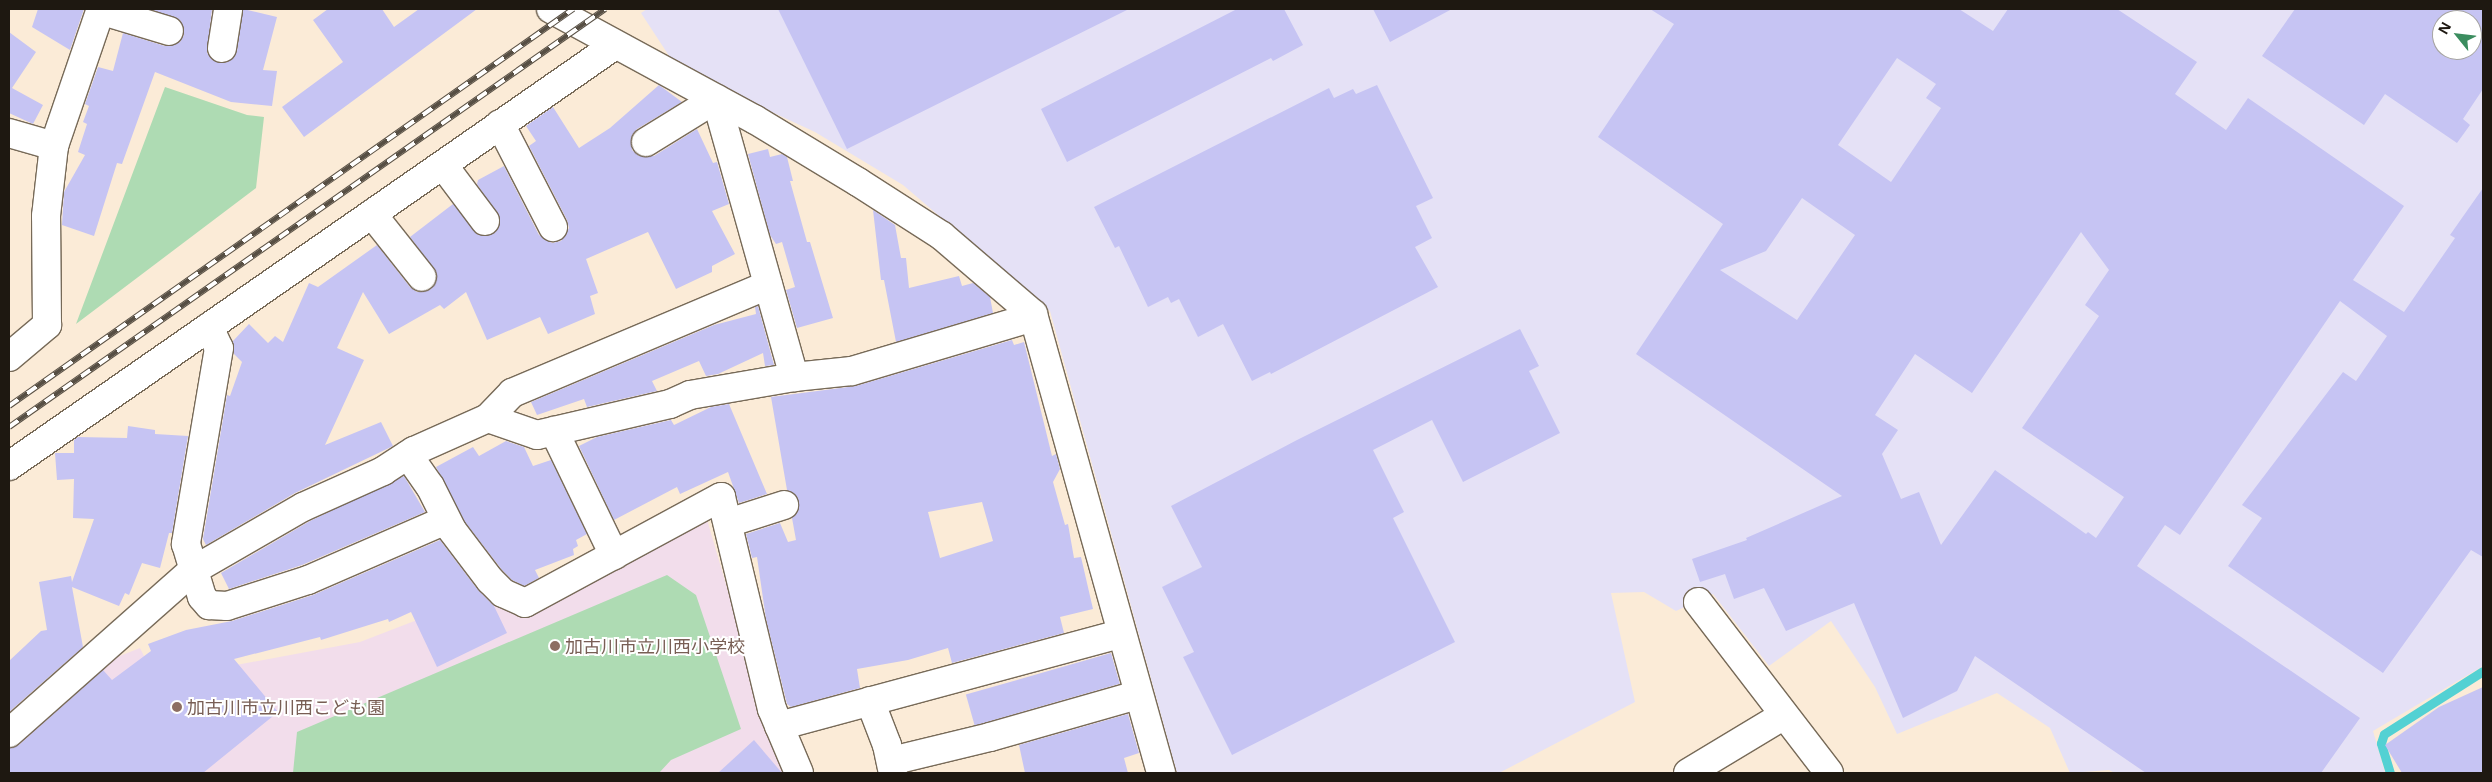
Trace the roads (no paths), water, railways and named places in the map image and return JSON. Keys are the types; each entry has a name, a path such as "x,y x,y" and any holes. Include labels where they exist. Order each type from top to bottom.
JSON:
{"street":[{"path":"222,48 228,9"},
{"path":"551,9 716,99 942,236 1033,317 1160,773"},
{"path":"9,357 47,325 46,216 54,146 100,10 169,32"},
{"path":"9,466 615,45"},
{"path":"646,142 716,99"},
{"path":"716,99 794,377"},
{"path":"500,124 553,227"},
{"path":"9,134 54,146"},
{"path":"443,164 486,221"},
{"path":"372,214 422,277"},
{"path":"9,733 192,571 303,507 383,471 408,455 488,418 512,393 768,285"},
{"path":"488,418 537,435 670,404 690,395 794,377 852,371 1033,317"},
{"path":"209,327 219,348 186,544 192,571 202,596 209,605 227,606 308,580 446,520"},
{"path":"554,431 614,555"},
{"path":"408,455 430,486 446,520 490,580 503,593 525,602 722,497 772,709 799,773"},
{"path":"728,523 784,505"},
{"path":"1698,602 1829,773"},
{"path":"779,726 1120,634"},
{"path":"870,701 892,767 1137,695"},
{"path":"1688,773 1716,767 1784,715"}],"waterway":[{"path":"2390,773 2381,743 2384,734 2483,671"}],"railway":[{"path":"9,406 573,9"},
{"path":"9,427 605,9"}],"place":[{"name":"加古川市立川西小学校","path":"555,646"},
{"name":"加古川市立川西こども園","path":"177,707"}]}
